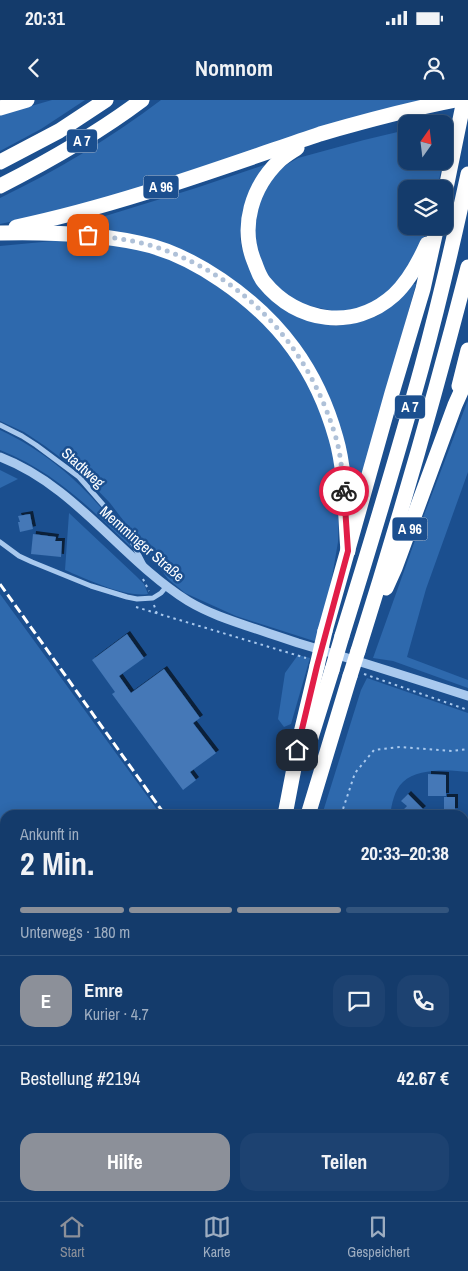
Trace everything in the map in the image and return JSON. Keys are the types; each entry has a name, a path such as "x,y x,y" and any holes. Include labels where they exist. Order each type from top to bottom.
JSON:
{"highway":[{"path":"0,108 27,100"},
{"path":"0,162 59,131 106,100"},
{"name":"A 96","path":"0,232 130,197 320,134 456,100"},
{"path":"448,180 464,100"},
{"name":"A 7","path":"0,186 30,171 82,140 137,104"},
{"name":"A 96","path":"320,134 279,160 257,189 252,202 248,228 250,250 257,270 274,293 287,304 312,315 340,318 363,314 386,302 402,287 413,271 431,235"},
{"name":"A 7","path":"288,810 371,544 422,365 468,174"},
{"name":"A 7","path":"0,232 88,235 140,243 161,249 206,269 254,304 281,331 309,372 322,397 341,460 348,551"},
{"name":"A 7","path":"287,810 300,737 325,631 423,289 432,235"},
{"name":"A 7","path":"310,810 390,550 441,373 468,267"},
{"path":"455,405 468,350"},
{"path":"455,405 468,376"},
{"name":"A 96","path":"358,651 395,568 455,405"}],"street":[{"name":"Stadtweg","path":"0,425 36,445 79,477 126,532 145,574"},
{"name":"Memminger Straße","path":"0,457 45,480 65,495 84,511 145,574 191,603 238,623 468,696"},
{"path":"0,542 19,556 32,562 91,586 127,598 153,598 161,593 166,586"}],"path":[{"path":"145,574 157,614"},
{"path":"343,810 355,773 374,750 400,747 452,751 468,749"}],"shaded area":[{"path":"52,100 85,100 41,129 0,151 0,115"},
{"path":"161,100 422,100 103,199 0,224 0,198 42,177 83,153 123,128"},
{"path":"398,132 398,170 441,170 439,180 398,180 398,235 424,235 423,240 403,277 376,302 357,310 338,312 301,304 285,294 272,281 261,265 254,234 259,202 276,173 286,165 298,158"},
{"path":"270,163 252,185 243,210 240,237 248,266 320,323 335,326 351,324 377,316 400,299 413,284 416,284 353,512 331,405 233,280 75,229 73,226"},
{"path":"53,241 77,241 128,246 174,260 195,271 251,310 286,347 311,389 328,433 337,473 338,542 329,595 317,642 236,616 185,593 168,579 110,503 81,473 24,432 0,421 0,246"},
{"path":"468,400 468,472 426,589 407,657 468,680 468,688 393,661 373,658 424,515"},
{"path":"0,430 40,453 75,480 105,513 133,549 87,506 55,480 20,459 0,450"},
{"path":"0,470 18,479 0,488"},
{"path":"69,513 144,584 148,594 118,591 65,570"},
{"path":"0,594 157,810 0,810"},
{"path":"298,655 310,658 291,724 284,727 278,719 285,673"},
{"path":"367,678 468,713 468,772 434,771 409,777 397,789 391,810 324,810 361,690"}],"building":[{"path":"30,514 33,529 20,532 18,516"},
{"path":"33,534 56,537 55,541 62,541 61,557 31,554"},
{"path":"127,634 144,658 119,676 131,693 164,669 200,718 193,723 216,753 190,772 196,780 183,790 112,694 115,692 92,660"},
{"path":"428,774 446,775 446,796 428,796"},
{"path":"408,794 423,809 403,810 407,806 401,801"},
{"path":"444,797 455,797 455,810 444,810"}],"railway":[{"path":"0,584 161,810"}],"way so far":[{"path":"88,235 140,243 181,257 206,269 235,289 268,317 296,352 322,397 341,460 344,491"}],"route":[{"path":"297,750 325,631 348,551 344,491"}]}
